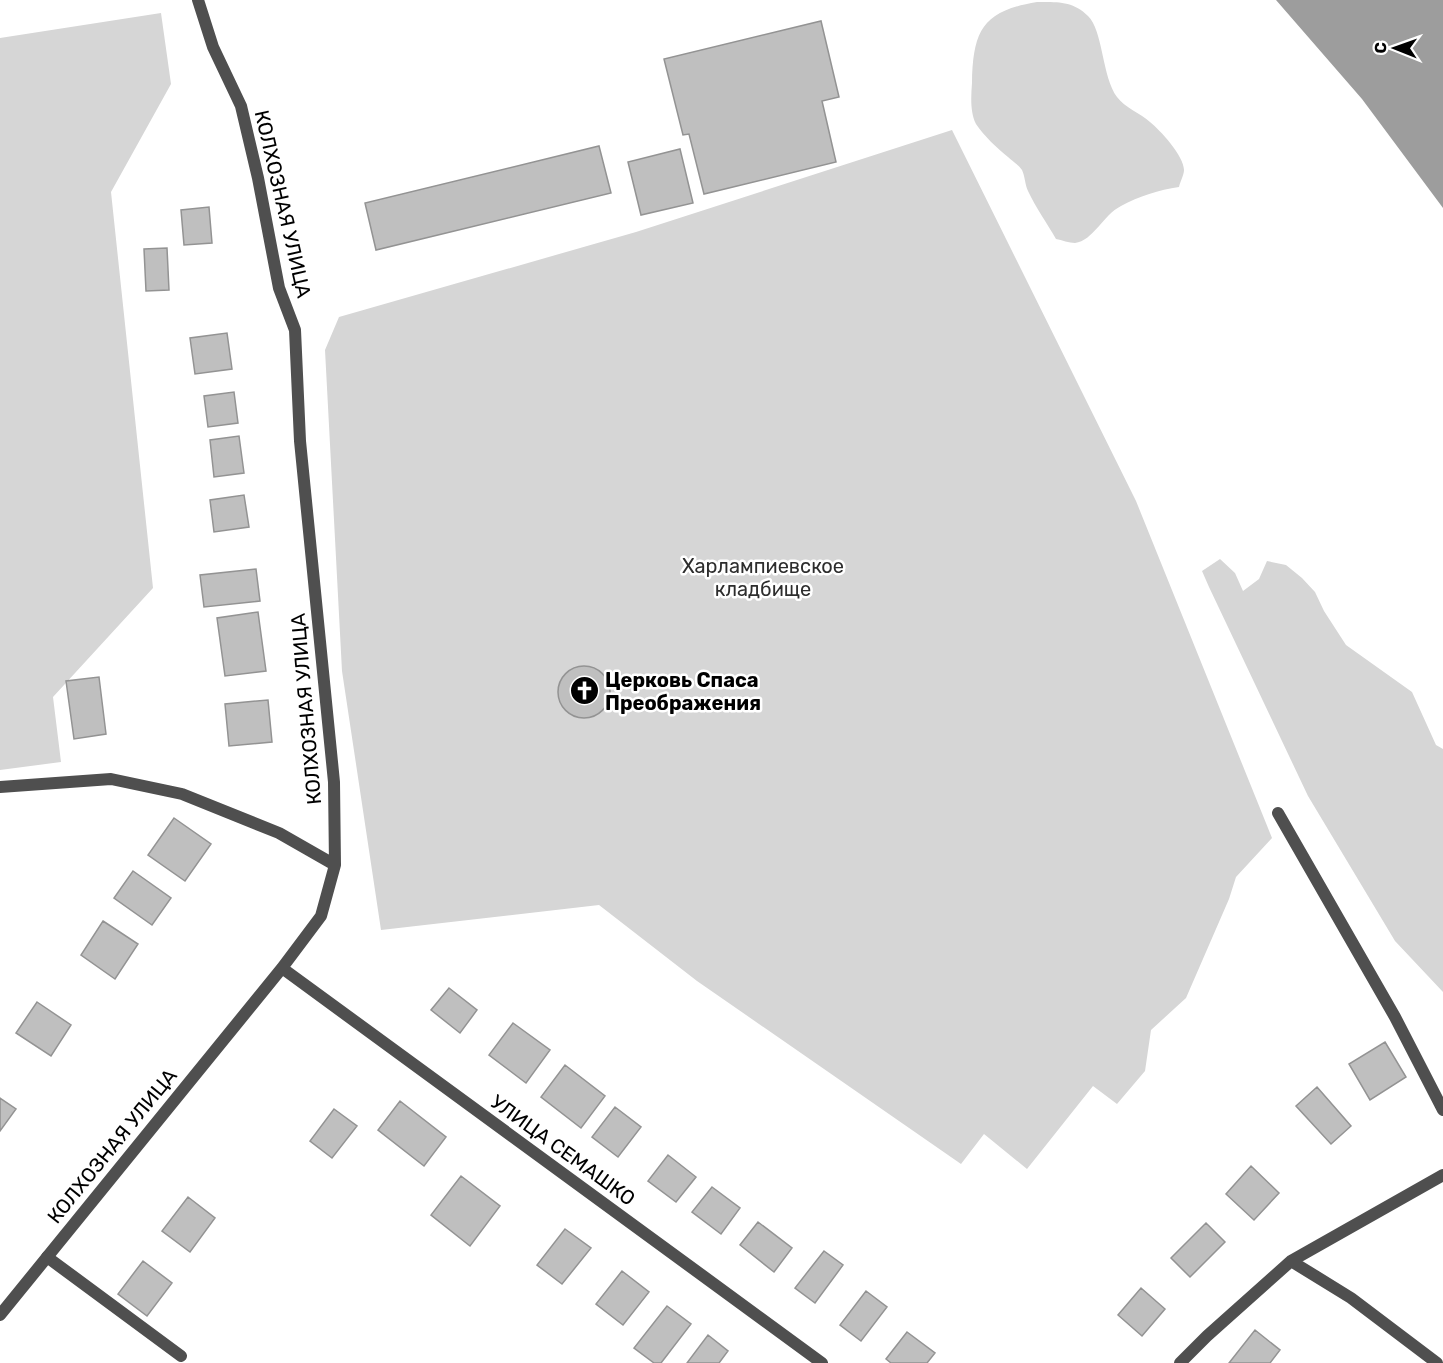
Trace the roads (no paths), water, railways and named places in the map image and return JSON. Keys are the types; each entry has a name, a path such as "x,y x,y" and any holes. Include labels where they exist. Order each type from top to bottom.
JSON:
{"street":[{"name":"КОЛХОЗНАЯ УЛИЦА","path":"0,1315 282,968 321,916 335,865 334,782 300,441 295,330 279,288 258,178 241,106 213,47 198,0"},
{"path":"0,787 111,779 182,794 279,833 335,865"},
{"path":"1278,813 1395,1017 1443,1110"},
{"name":"УЛИЦА СЕМАШКО","path":"282,968 822,1363"},
{"path":"1180,1363 1292,1261 1443,1175"},
{"path":"47,1257 182,1356"},
{"path":"1292,1261 1351,1299 1437,1363"}],"place":[{"name":"Церковь Спаса Преображения","path":"584,691"}],"park label":[{"name":"Харлампиевское кладбище","path":"763,578"}]}
